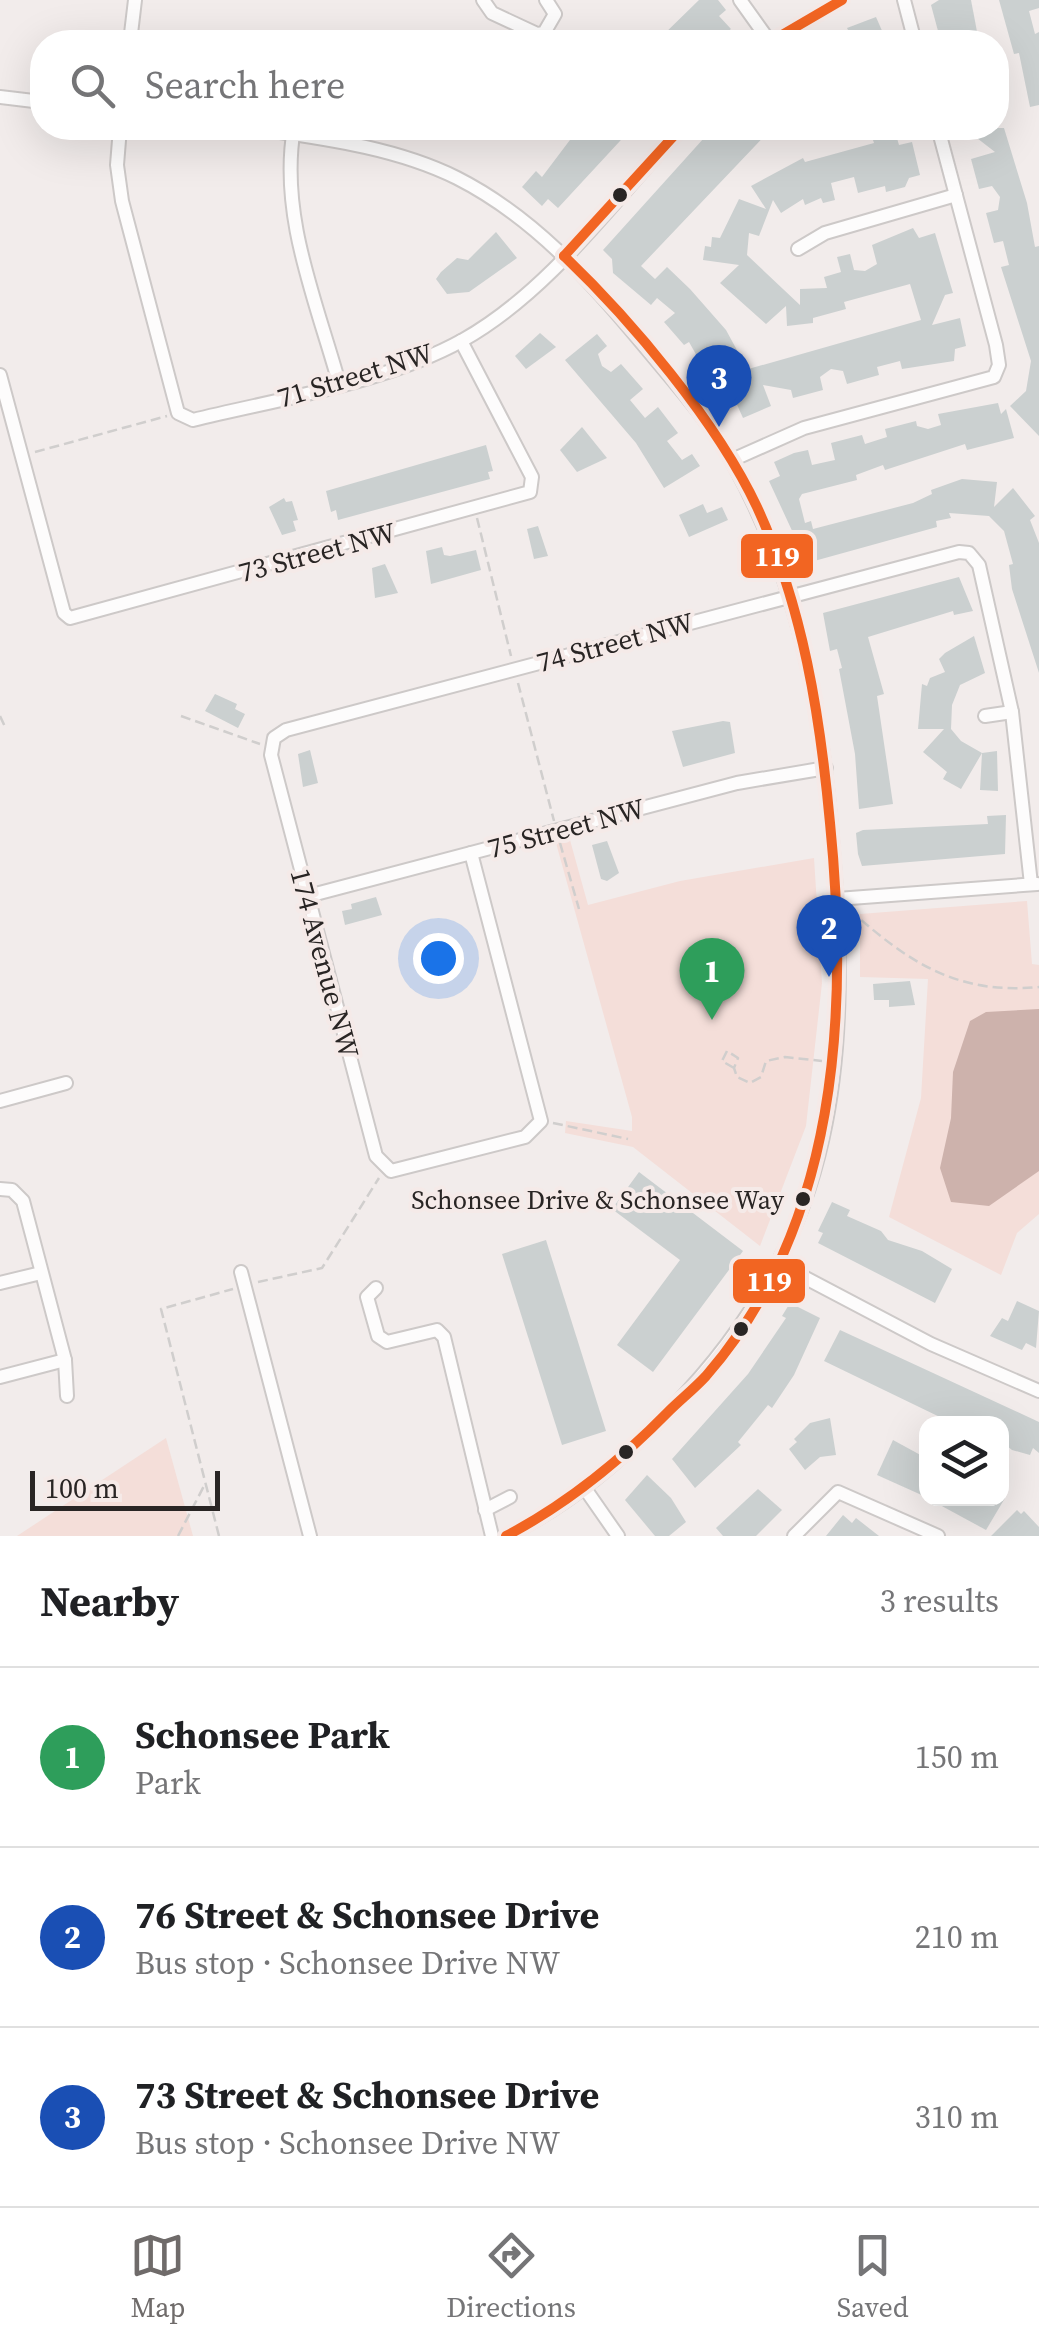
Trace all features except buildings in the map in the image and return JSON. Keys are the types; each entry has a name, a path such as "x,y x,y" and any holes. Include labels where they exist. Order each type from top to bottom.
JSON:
{"street":[{"path":"132,30 136,0"},
{"path":"483,0 492,13 528,30"},
{"path":"546,0 555,14 546,30"},
{"path":"740,0 761,30"},
{"path":"791,30 842,0"},
{"path":"904,0 912,30"},
{"path":"0,97 30,101"},
{"path":"119,140 117,165 122,201 180,416"},
{"path":"292,140 288,184 294,220 339,383"},
{"path":"328,140 436,168 500,205 564,256 668,375 732,460 790,596 816,698 826,768 842,994 833,1087 813,1173 779,1264 708,1375 586,1490 506,1536"},
{"name":"71 Street NW","path":"180,416 192,420 339,383 460,341 520,299 670,140"},
{"path":"732,460 804,428 994,377 999,365 996,345 941,140"},
{"path":"798,249 825,232 956,195"},
{"name":"73 Street NW","path":"21,456 64,612 70,618 104,610 530,492 532,476 460,341"},
{"path":"0,375 21,456"},
{"name":"74 Street NW","path":"270,748 274,738 286,730 951,553 968,553 982,572 1012,712"},
{"path":"838,899 1035,884 1012,712 984,716"},
{"name":"174 Avenue NW","path":"270,748 376,1156 388,1170"},
{"name":"75 Street NW","path":"308,896 736,783 826,768"},
{"path":"388,1170 525,1137 539,1125 471,853"},
{"path":"0,1101 66,1083"},
{"path":"6,1190 23,1201 64,1360 68,1396"},
{"path":"779,1264 945,1351 1039,1392"},
{"path":"0,1283 41,1272"},
{"path":"240,1272 310,1536"},
{"path":"376,1288 367,1297 378,1336 387,1342 437,1330 444,1337 492,1536"},
{"path":"0,1377 64,1360"},
{"path":"586,1490 618,1536"},
{"path":"794,1536 838,1492 938,1536"},
{"path":"485,1510 510,1498"}],"path":[{"path":"21,456 180,416"},
{"path":"474,510 579,908"},
{"path":"0,716 6,729"},
{"path":"181,716 270,748"},
{"path":"838,899 894,947 960,984 1000,990 1039,987"},
{"path":"734,1068 738,1077 750,1083 761,1077 766,1061 785,1057 823,1061"},
{"path":"539,1125 628,1139"},
{"path":"251,1284 322,1268 388,1170"},
{"path":"220,1536 161,1309 234,1288"},
{"path":"178,1536 205,1482"}],"shaded area":[{"path":"570,840 588,905 680,881 814,858 822,983 806,1126 760,1246 633,1147 565,1133 566,1121 632,1131 632,1117 556,843"},
{"path":"1027,901 1032,964 1039,965 1039,1214 1017,1233 1001,1275 889,1217 921,1098 928,979 860,977 860,914"},
{"path":"1039,1009 1039,1171 989,1206 951,1202 940,1168 951,1118 953,1072 970,1021 986,1012"},
{"path":"166,1438 193,1536 17,1536"}],"transit line":[{"name":"119","path":"791,30 842,0"},
{"name":"119","path":"564,256 670,140"},
{"name":"119","path":"506,1536 571,1496 631,1448 706,1376 750,1317 784,1252 808,1185 825,1114 834,1041 836,895 826,783 807,662 773,545 740,474 696,407 617,311 564,256"}],"place":[{"name":"73 Street & Schonsee Drive","path":"719,427"},
{"name":"76 Street & Schonsee Drive","path":"829,977"},
{"name":"Schonsee Park","path":"712,1020"},
{"name":"Schonsee Drive & Schonsee Way","path":"803,1199"}]}
